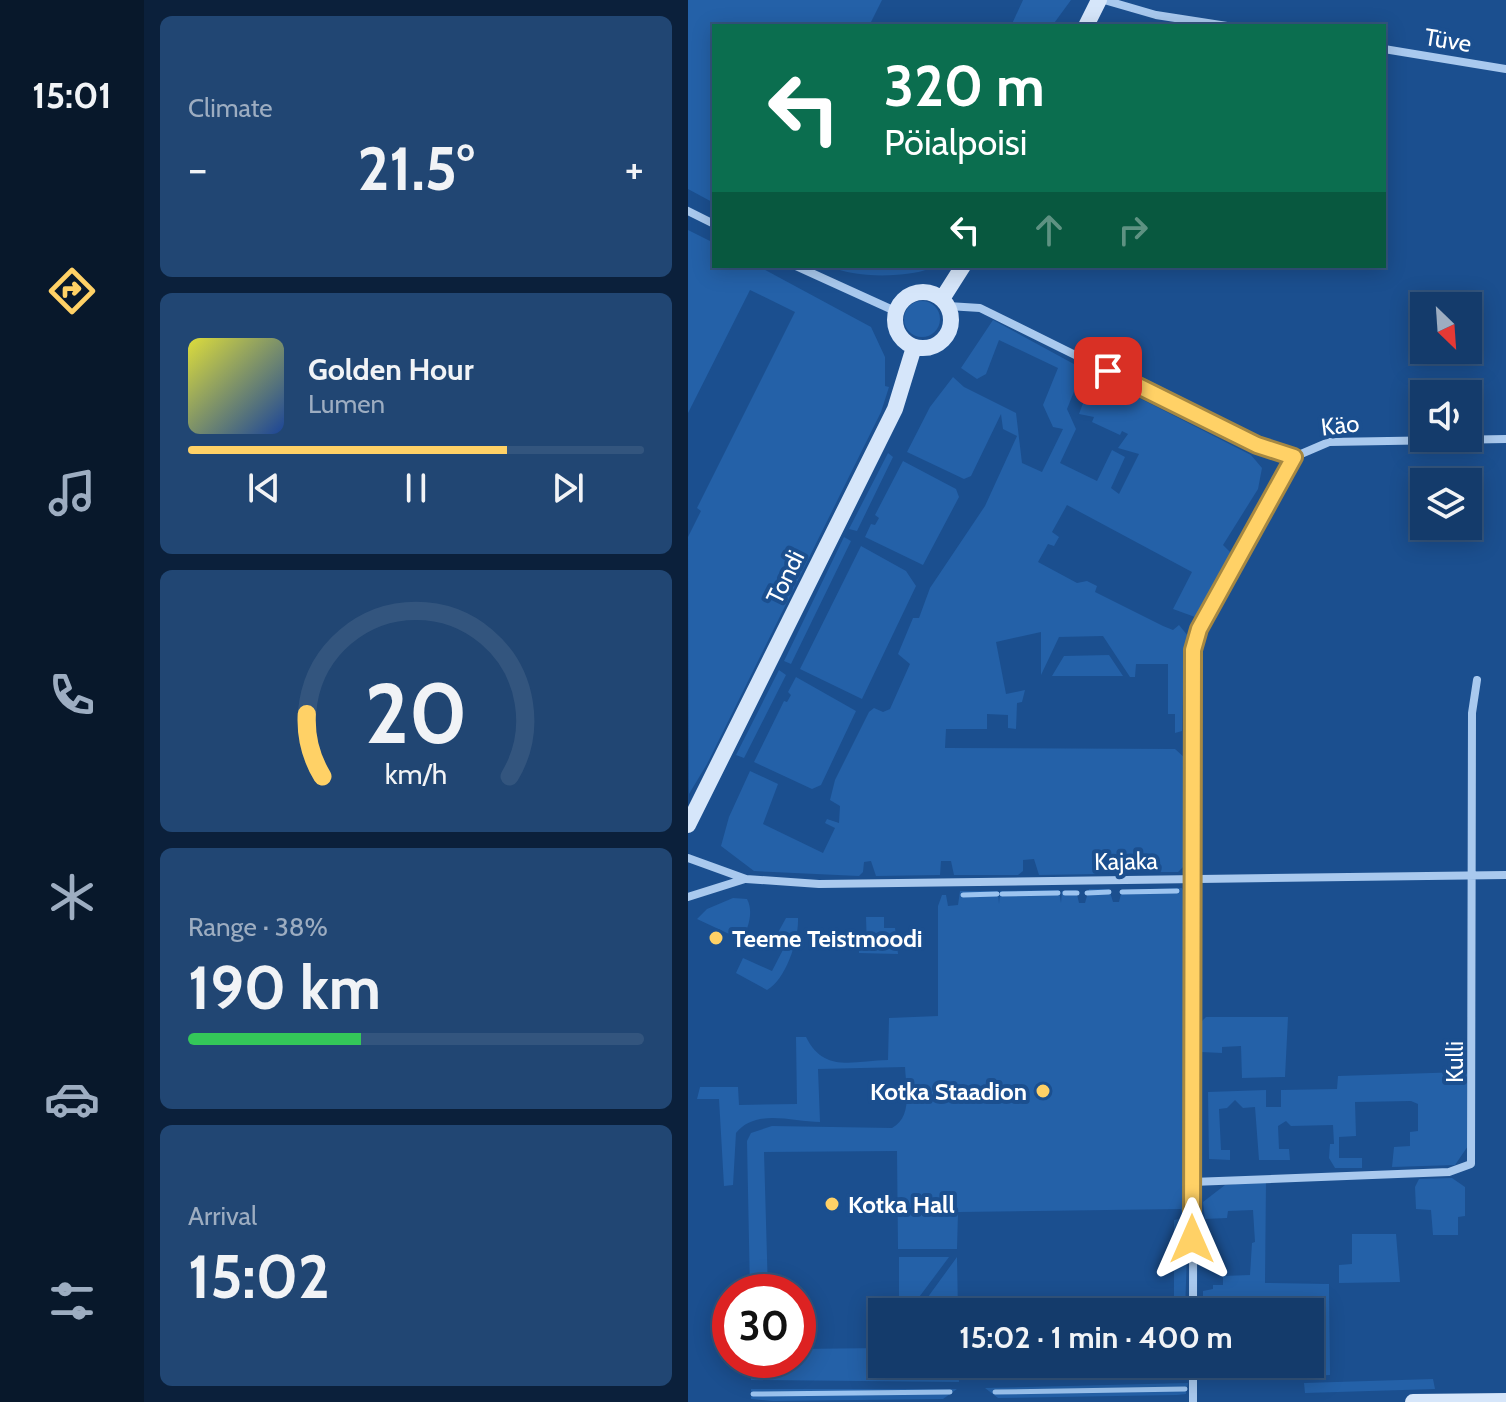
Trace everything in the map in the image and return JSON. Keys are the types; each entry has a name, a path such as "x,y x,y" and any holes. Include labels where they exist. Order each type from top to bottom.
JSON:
{"street":[{"path":"1087,24 1102,0 1156,15 1214,24"},
{"name":"Tüve","path":"1386,49 1506,69"},
{"path":"688,211 712,223"},
{"path":"800,268 895,311"},
{"path":"962,268 945,302 951,325 941,342 933,347 914,347 899,336 894,320 895,311 915,292 925,291 945,302 980,308 1257,445 1294,457"},
{"name":"Tondi","path":"688,825 895,409 914,347"},
{"name":"Käo","path":"1193,1298 1194,640 1294,457 1329,442 1506,439"},
{"name":"Kulli","path":"1192,1182 1449,1172 1471,1164 1472,713 1477,680"},
{"name":"Kajaka","path":"688,858 746,879 819,884 1506,875"},
{"name":"Kajaka","path":"688,897 746,879"},
{"path":"1193,1378 1193,1402"},
{"path":"1413,1402 1506,1401"}],"shaded area":[{"path":"688,0 882,0 870,24 712,24 712,202 688,189"},
{"path":"1023,0 1071,0 1053,24 1012,24"},
{"path":"688,230 712,242 712,268 762,268 871,327 885,357 885,386 889,387 881,412 707,764 689,794 688,537 701,511 697,508 795,312 750,290 688,413"},
{"path":"836,268 931,268 899,275 868,275"},
{"path":"922,301 935,306 940,319 935,332 922,337 909,332 904,319 909,306"},
{"path":"993,320 1083,369 1067,409 1076,429 1060,463 1097,481 1112,450 1125,457 1111,488 1119,494 1139,454 1118,448 1128,434 1122,431 1120,435 1092,422 1094,417 1079,414 1092,379 1096,376 1251,455 1262,468 1258,489 1223,545 1231,553 1230,557 1195,617 1173,609 1192,572 1067,505 1052,532 1059,537 1054,546 1048,544 1038,562 1077,583 1087,581 1097,586 1095,592 1163,626 1173,630 1179,625 1188,636 1184,654 1182,731 1175,733 1175,714 1168,714 1168,664 1136,664 1135,677 1130,677 1103,636 1059,637 1041,675 1041,632 996,642 1006,694 1025,690 1022,702 1017,703 1016,729 1008,728 1008,715 987,714 987,729 946,729 945,748 1175,749 1185,758 1185,865 1178,872 1158,872 1156,857 1138,857 1137,871 1116,874 1112,858 1103,857 1102,872 1098,874 1039,875 1034,859 1023,860 1023,871 1018,875 954,875 951,861 941,861 940,875 876,876 871,861 864,862 863,872 859,876 754,871 721,846 729,817 750,771 778,784 763,824 823,853 835,828 825,823 827,819 839,823 840,806 830,800 835,780 869,712 874,708 883,712 890,709 910,664 898,654 913,618 919,618 930,588 985,506 1017,436 1003,429 1001,414 971,476 964,479 907,452 930,407 953,377 964,387 1016,413 1022,463 1042,472 1063,429 1053,427 1043,405 1058,368 999,340 986,374 977,379 961,368"},
{"path":"888,453 893,457 857,531 849,529"},
{"path":"903,461 956,489 959,497 923,565 865,537 871,524 875,525 879,518 875,515"},
{"path":"844,537 851,541 791,664 784,661"},
{"path":"861,546 906,571 916,586 862,699 800,669"},
{"path":"1109,655 1123,676 1052,676 1064,656"},
{"path":"779,670 786,675 744,758 736,755"},
{"path":"796,677 856,711 821,785 812,789 754,762 784,701 787,702 791,695 788,692"},
{"path":"1182,888 1186,897 1187,1213 1182,1216 1181,1209 958,1212 957,1249 898,1249 897,1151 764,1152 767,1274 750,1274 747,1141 751,1133 772,1126 892,1128 899,1123 906,1109 905,1067 818,1069 820,1122 775,1118 744,1125 736,1133 733,1185 724,1186 719,1099 697,1099 700,1087 738,1087 739,1105 797,1104 796,1037 806,1037 821,1056 830,1060 851,1063 888,1060 889,1018 938,1016 938,906 942,895 946,895 948,906 958,905 960,891 998,891 999,904 1000,891 1059,890 1061,903 1062,891 1076,890 1079,903 1085,903 1089,889 1109,889 1113,902 1119,902 1122,890"},
{"path":"733,898 747,899 749,904 749,920 742,940 697,919 707,909"},
{"path":"866,917 884,917 884,928 895,928 898,954 859,953 859,949 867,949"},
{"path":"786,918 798,918 794,947 780,977 767,990 736,973 743,958 772,971 786,944 775,938"},
{"path":"1206,1017 1288,1017 1285,1077 1242,1078 1241,1046 1222,1047 1222,1053 1201,1052 1201,1022"},
{"path":"1467,1072 1468,1146 1455,1165 1392,1167 1394,1147 1410,1146 1410,1132 1418,1131 1418,1104 1411,1101 1355,1102 1356,1136 1339,1137 1339,1158 1362,1158 1362,1168 1335,1168 1329,1158 1330,1144 1334,1144 1333,1125 1291,1126 1286,1121 1278,1126 1279,1149 1289,1149 1290,1160 1259,1160 1255,1107 1243,1108 1235,1100 1227,1108 1219,1109 1221,1150 1230,1150 1230,1160 1209,1159 1208,1092 1266,1090 1266,1107 1281,1107 1281,1090 1337,1089 1338,1076"},
{"path":"1452,1178 1465,1187 1465,1216 1458,1217 1458,1235 1433,1235 1431,1210 1416,1209 1415,1187 1419,1179"},
{"path":"1266,1181 1265,1283 1329,1284 1330,1375 1324,1375 1324,1298 1203,1298 1203,1291 1213,1289 1213,1285 1223,1285 1223,1276 1250,1275 1252,1243 1255,1242 1253,1210 1228,1211 1227,1218 1205,1219 1203,1202 1225,1185"},
{"path":"1184,1218 1188,1223 1185,1298 1174,1298 1174,1220"},
{"path":"1352,1234 1396,1234 1400,1282 1339,1283 1339,1265 1352,1264"},
{"path":"899,1257 949,1257 918,1298 899,1298"},
{"path":"957,1257 958,1298 927,1298"},
{"path":"868,1348 868,1378 959,1378 959,1382 751,1380 816,1378 816,1349"},
{"path":"1007,1378 1185,1378 1008,1380"},
{"path":"1433,1379 1435,1389 1305,1393 1304,1383"},
{"path":"1188,1383 1186,1394 1177,1395 998,1398 985,1388"},
{"path":"751,1389 957,1389 943,1399 773,1401 751,1399"}],"waterway":[{"path":"1122,892 1177,891"},
{"path":"1087,893 1109,892"},
{"path":"1002,894 1058,893"},
{"path":"1065,893 1077,893"},
{"path":"963,895 997,894"},
{"path":"995,1392 1185,1389"},
{"path":"753,1394 950,1392"}],"place":[{"name":"Teeme Teistmoodi","path":"716,938"},
{"name":"Kotka Staadion","path":"1043,1091"},
{"name":"Kotka Hall","path":"832,1204"}],"route":[{"path":"1108,371 1257,445 1294,457 1240,550 1194,640 1192,1239"}]}
